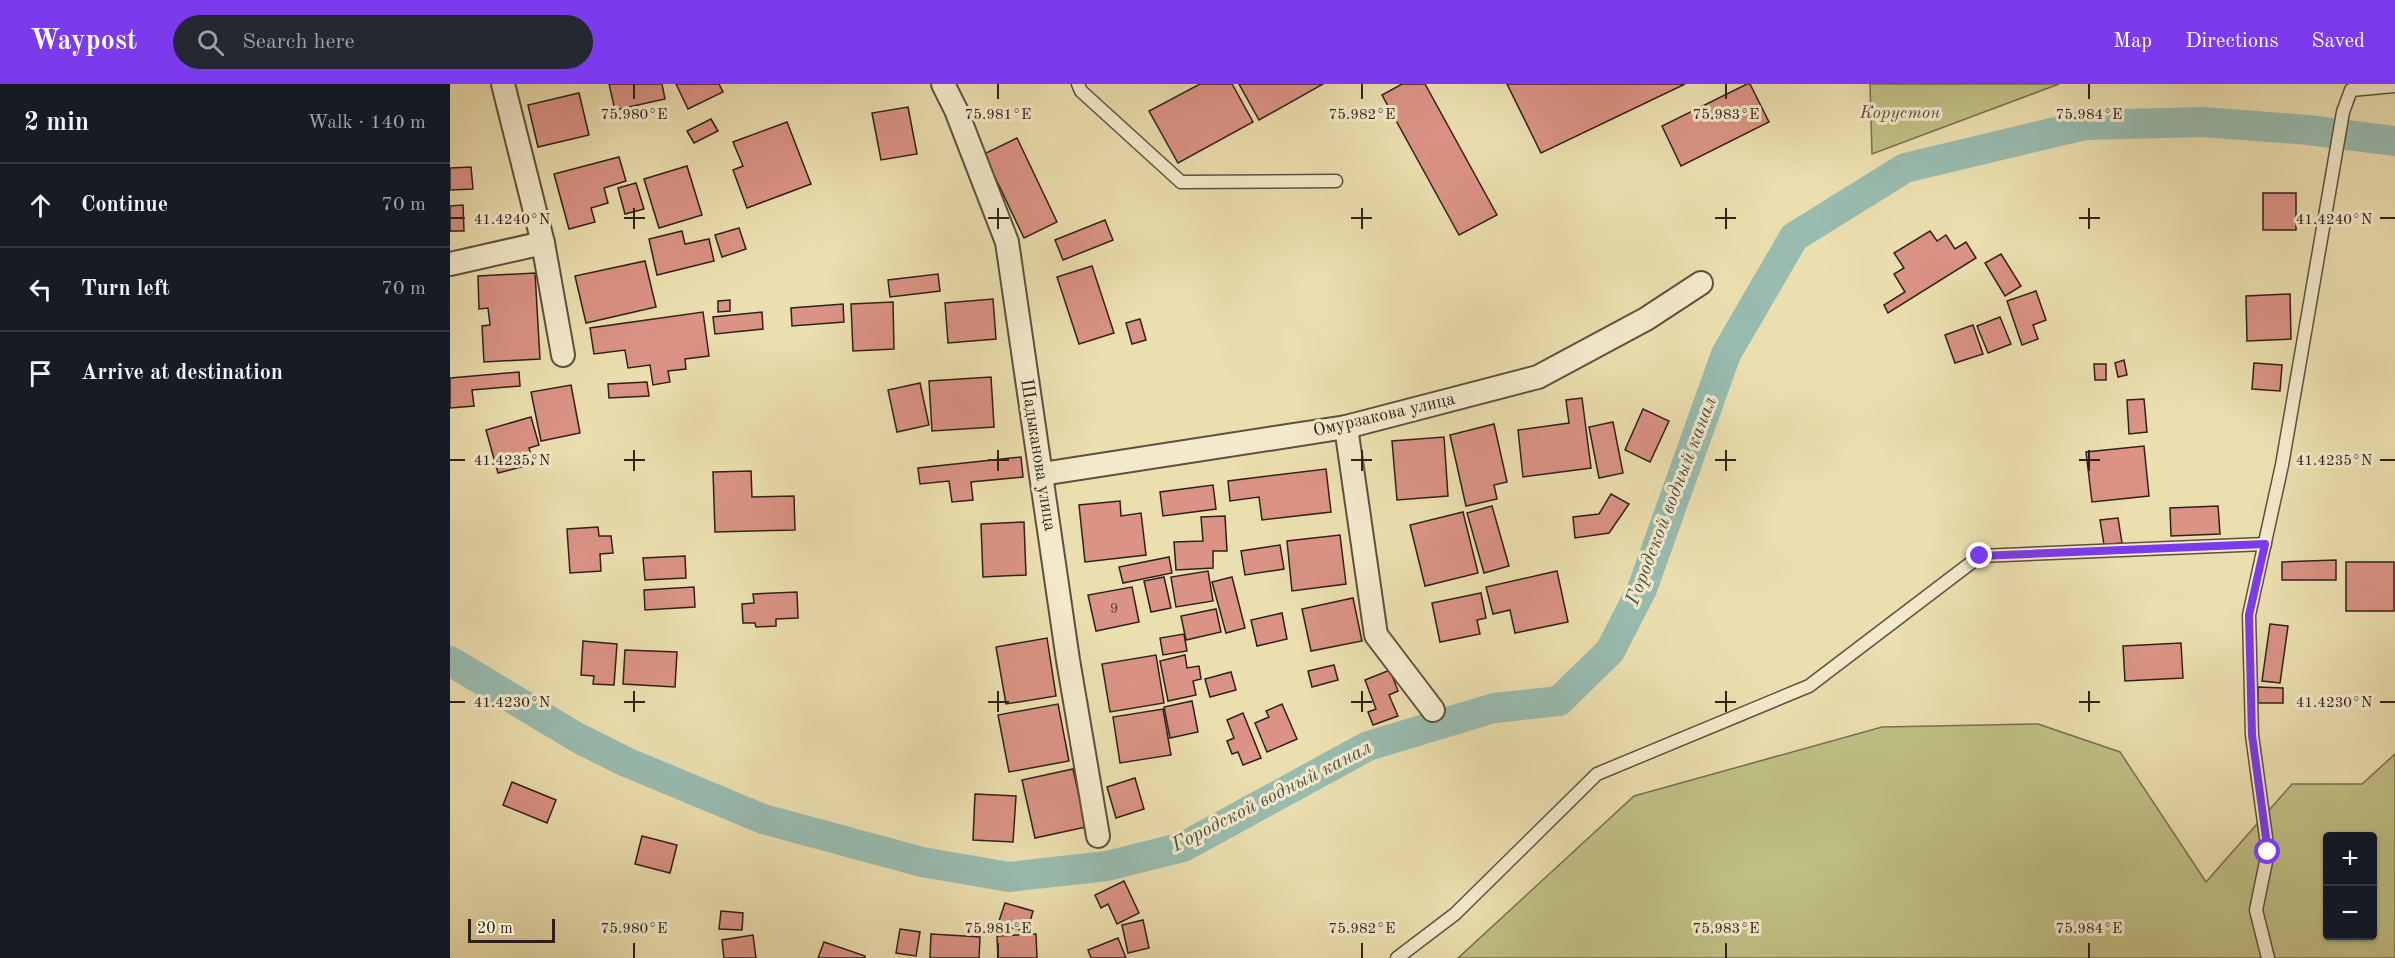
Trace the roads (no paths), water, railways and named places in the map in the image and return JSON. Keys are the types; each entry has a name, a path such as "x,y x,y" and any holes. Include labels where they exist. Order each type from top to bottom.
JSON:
{"street":[{"path":"503,84 543,243 563,355"},
{"name":"Шадыканова улица","path":"943,84 956,110 1007,242 1068,660 1098,836"},
{"path":"450,264 543,243"},
{"name":"Омурзакова улица","path":"1042,474 1346,427 1538,378 1646,318 1701,283"},
{"path":"1346,427 1376,635 1433,710"}],"lane":[{"path":"1078,84 1081,91 1181,182 1336,181"},
{"path":"2268,958 2256,910 2268,852 2252,735 2249,615 2282,465 2343,112 2351,90 2395,86"},
{"path":"1397,958 1455,914 1597,774 1809,686 1980,556 2265,544"}],"waterway":[{"name":"Городской водный канал","path":"450,661 578,738 626,762 763,819 922,862 1009,877 1107,866 1183,847 1368,746 1494,708 1559,701 1610,651 1642,589 1726,354 1794,237 1905,168 2085,125 2203,122 2308,130 2395,141"}],"park label":[{"name":"Корустон","path":"1900,113"}]}
